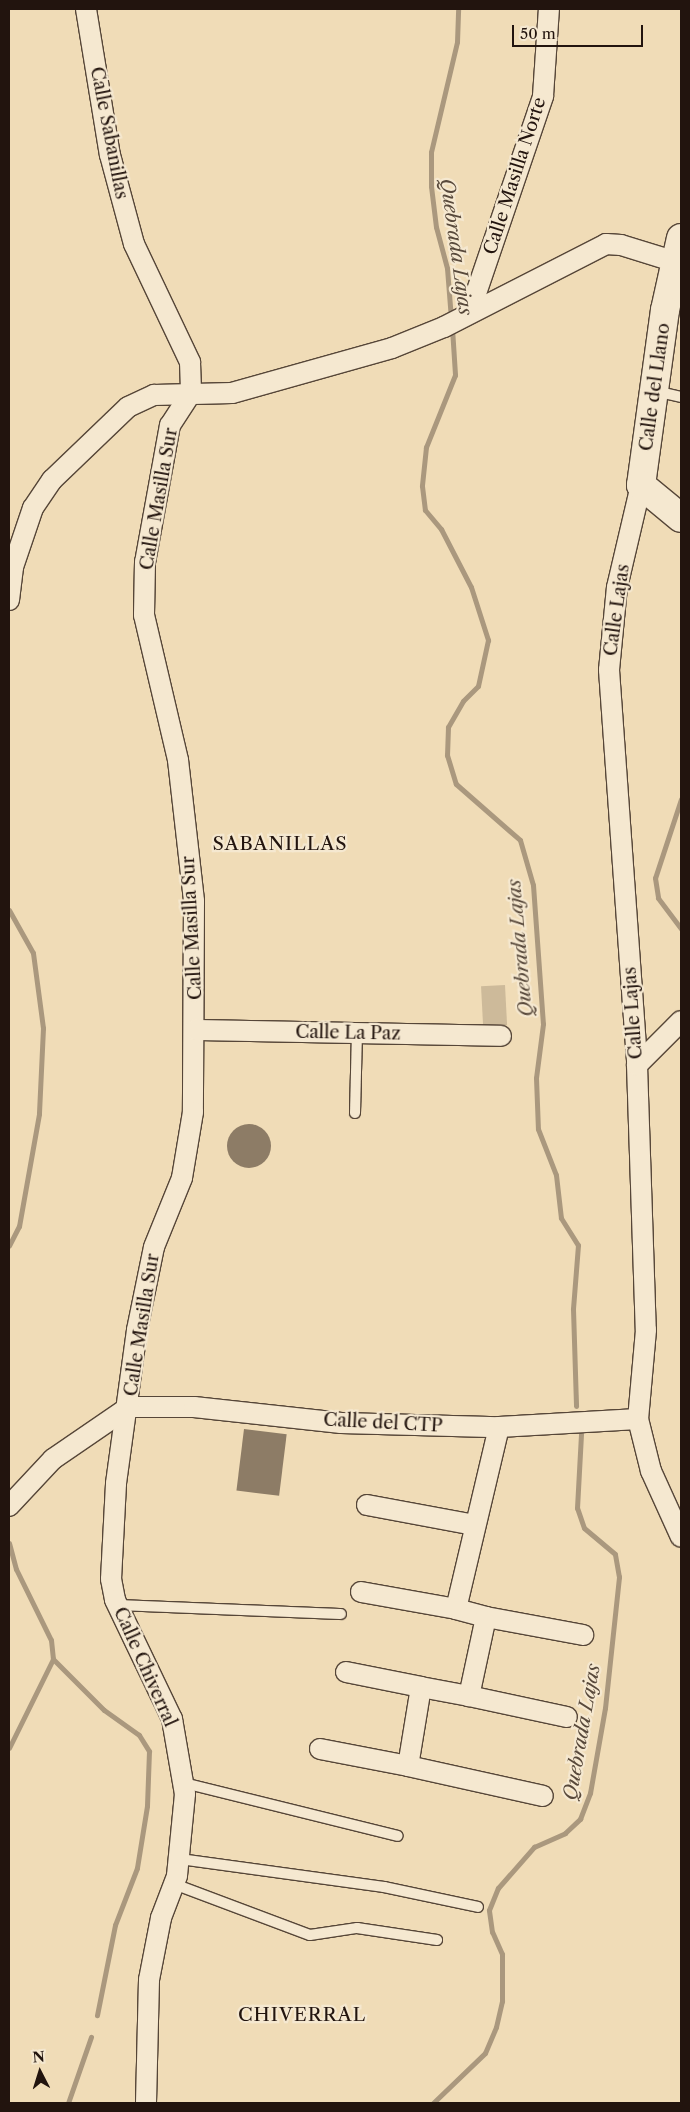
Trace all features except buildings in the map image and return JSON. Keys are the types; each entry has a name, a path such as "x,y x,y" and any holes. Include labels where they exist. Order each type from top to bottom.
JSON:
{"main road":[{"name":"Calle del Llano","path":"640,485 654,391 679,250"},
{"path":"640,485 681,518"}],"street":[{"name":"Calle Sabanillas","path":"86,9 110,155 125,213 134,244 190,362 191,393"},
{"name":"Calle Masilla Norte","path":"470,311 543,96 549,9"},
{"path":"9,600 13,567 33,508 52,480 128,407 154,395 232,393 322,371 444,327 470,311 606,244 679,250"},
{"name":"Calle Masilla Sur","path":"129,1407 146,1280 154,1246 182,1178 193,1112 196,1030 194,901 178,760 144,615 145,562 170,424 191,393"},
{"name":"Calle Lajas","path":"640,485 617,587 609,670 637,1065 646,1330 638,1419 651,1470 681,1537"},
{"path":"637,1065 681,1021"},
{"name":"Calle La Paz","path":"196,1030 501,1036"},
{"path":"9,1506 54,1459 129,1407"},
{"name":"Calle del CTP","path":"129,1407 194,1407 342,1423 499,1427 638,1419"},
{"name":"Calle Chiverral","path":"129,1407 116,1484 111,1579 117,1606 172,1719 184,1783 180,1859 174,1884 158,1928 148,1980 146,2103"},
{"path":"456,1609 499,1427"},
{"path":"367,1505 476,1524"},
{"path":"361,1592 583,1635"},
{"path":"470,1696 486,1617"},
{"path":"346,1672 567,1717"},
{"path":"408,1766 421,1687"},
{"path":"320,1749 408,1766 543,1796"}],"lane":[{"path":"654,391 681,397"},
{"path":"356,1113 357,1033"},
{"path":"117,1606 341,1614"},
{"path":"184,1783 398,1836"},
{"path":"180,1859 384,1887 478,1907"},
{"path":"174,1884 310,1935 357,1928 437,1940"}],"shaded area":[{"path":"505,985 507,1025 483,1026 481,986"}],"waterway":[{"name":"Quebrada Lajas","path":"451,319 447,268 436,227 431,186 431,152 457,42 458,9"},
{"name":"Quebrada Lajas","path":"452,328 455,375 426,447 422,486 425,510 441,529 471,587 488,640 478,686 463,701 448,727 447,755 456,784 520,840 533,885 543,1024 536,1078 538,1129 556,1175 561,1218 578,1245 573,1309 576,1406"},
{"path":"681,799 655,878 658,898 681,929"},
{"path":"9,910 33,953 43,1028 39,1114 19,1226 9,1246"},
{"name":"Quebrada Lajas","path":"433,2103 485,2053 496,2027 502,2001 502,1954 492,1932 489,1910 498,1888 534,1847 565,1833 580,1819 590,1793 605,1708 619,1577 615,1554 584,1528 577,1508 581,1434"},
{"path":"9,1543 16,1569 51,1640 53,1659 9,1748"},
{"path":"53,1659 104,1710 139,1735 149,1751 147,1806 137,1868 115,1925 97,2015"},
{"path":"68,2103 91,2037"}],"district":[{"name":"SABANILLAS","path":"280,844"},
{"name":"CHIVERRAL","path":"302,2015"}]}
